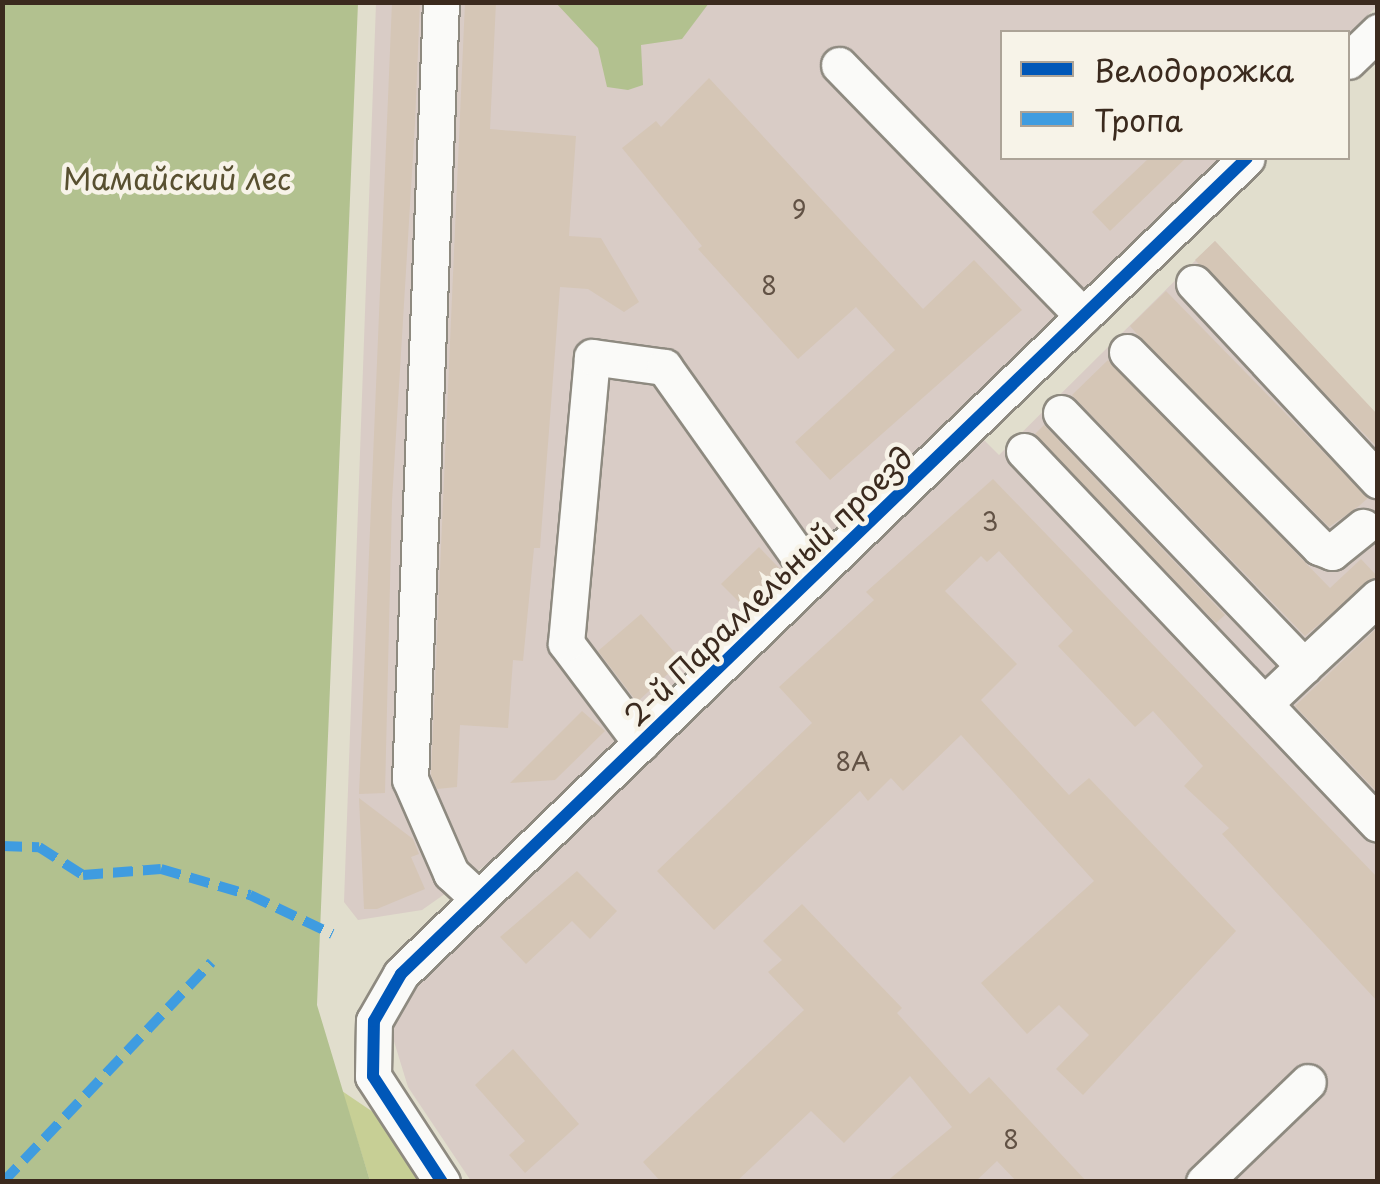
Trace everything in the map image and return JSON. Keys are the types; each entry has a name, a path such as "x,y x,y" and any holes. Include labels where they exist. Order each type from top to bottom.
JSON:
{"street":[{"path":"441,2 410,779 451,873 479,899"},
{"path":"1350,59 1378,32"},
{"path":"839,65 1083,316"},
{"name":"2-й Параллельный проезд","path":"442,1182 372,1076 374,1021 401,974 1246,160"},
{"path":"1194,284 1378,480"},
{"path":"1127,352 1319,548 1332,552 1373,527"},
{"path":"641,742 566,643 592,357 664,367 812,577"},
{"path":"1061,413 1304,666"},
{"path":"1024,451 1376,819"},
{"path":"1264,704 1378,597"},
{"path":"1204,1182 1308,1082"}],"shaded area":[{"path":"376,3 1377,3 1350,33 1000,30 1000,160 1219,160 490,862 422,910 358,920 344,902"},
{"path":"1215,241 1377,415 1377,1181 471,1181 408,1087 388,1022 406,991 980,436 999,455"}],"green space":[{"name":"Мамайский лес","path":"2,3 358,3 317,1005 370,1181 3,1181"},
{"path":"556,3 709,3 682,39 641,45 643,85 628,90 607,87 598,48"},
{"path":"342,1091 373,1112 421,1181 370,1181"}],"building":[{"path":"392,2 420,2 415,123 392,501 385,793 359,794"},
{"path":"465,2 496,2 490,129 576,136 569,236 601,238 639,302 624,312 588,289 560,287 540,548 534,548 523,661 513,660 508,728 460,725 457,787 437,789 431,775"},
{"path":"709,78 923,309 974,260 1022,310 830,480 795,442 895,350 856,307 798,359 698,249 702,246 622,148 656,121 661,127"},
{"path":"1147,160 1184,160 1110,231 1092,212"},
{"path":"1215,241 1378,415 1378,448 1195,260"},
{"path":"1166,291 1368,498 1329,527 1136,333 1130,326"},
{"path":"1108,360 1330,588 1361,559 1377,576 1305,636 1072,395"},
{"path":"1044,425 1225,615 1216,623 1035,434"},
{"path":"993,479 1378,878 1378,1002 1222,834 1229,828 1184,786 1203,766 1153,711 1135,727 1058,646 1073,631 999,551 987,562 981,556 945,591 1017,664 981,700 1069,795 1089,778 1236,931 1083,1095 1056,1069 1089,1035 1059,1005 1027,1034 981,983 1094,881 961,735 903,791 891,778 868,801 860,791 714,930 657,871 812,723 779,687 874,600 866,592"},
{"path":"759,547 780,569 742,605 721,584"},
{"path":"641,614 682,661 637,702 598,651"},
{"path":"1378,627 1378,793 1295,706"},
{"path":"582,711 605,731 555,780 510,783"},
{"path":"359,798 413,839 419,854 411,857 425,889 377,909 364,909"},
{"path":"577,871 617,911 590,939 572,921 526,964 500,937"},
{"path":"802,904 902,1008 897,1013 970,1094 989,1077 1087,1182 1017,1182 997,1161 975,1182 886,1182 952,1127 910,1076 844,1143 811,1111 736,1182 661,1182 643,1162 804,1010 768,972 782,960 763,941"},
{"path":"513,1049 579,1124 525,1173 509,1155 525,1141 475,1085"}],"marked path":[{"path":"2,846 39,847 83,875 161,869 250,895 332,934"},
{"path":"3,1182 212,962"}],"cycle path":[{"path":"442,1182 373,1076 374,1021 401,974 1245,160"}]}
